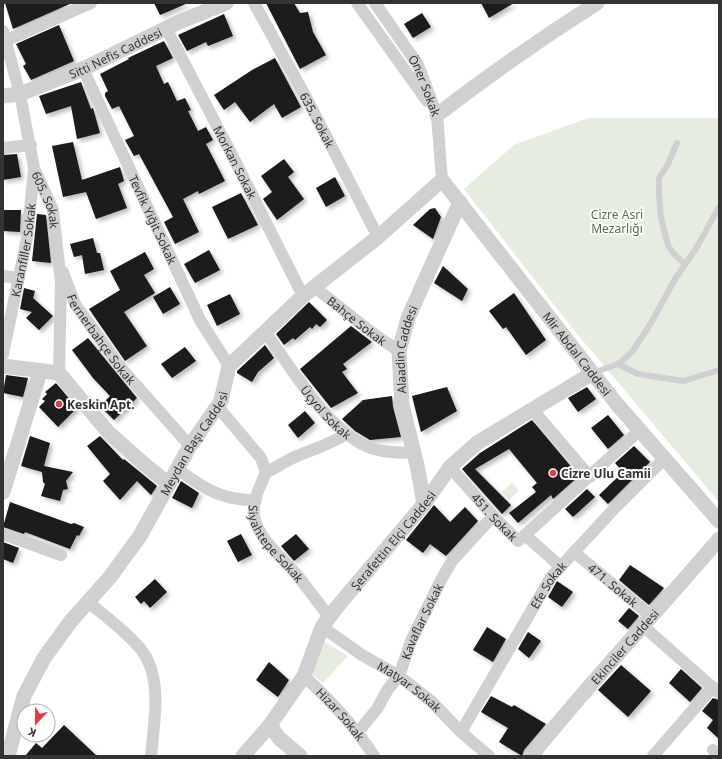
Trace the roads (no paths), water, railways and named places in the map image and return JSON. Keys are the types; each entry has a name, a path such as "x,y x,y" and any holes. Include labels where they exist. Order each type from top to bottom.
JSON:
{"street":[{"path":"4,36 91,3"},
{"name":"Sitti Nefis Caddesi","path":"3,96 20,94 83,69 166,28 226,3"},
{"name":"635. Sokak","path":"254,3 308,101 378,237"},
{"path":"356,3 437,115 498,68 545,35 597,3"},
{"name":"Öner Sokak","path":"375,3 418,65 437,115 442,180"},
{"name":"Morkan Sokak","path":"166,28 232,153 309,292"},
{"name":"605. Sokak","path":"4,36 20,94 31,145 34,168 53,210 61,284 59,373"},
{"name":"Tevfik Yiğit Sokak","path":"83,69 200,320 229,366"},
{"path":"3,148 31,145"},
{"name":"Karanfiller Sokak","path":"3,354 27,238 34,168"},
{"path":"229,366 309,292 378,237 442,180"},
{"name":"Mir Abdal Caddesi","path":"442,180 593,373 664,459 719,521"},
{"name":"Alaadin Caddesi","path":"424,504 414,453 402,405 399,351 408,318 460,202"},
{"name":"Fernerbahçe Sokak","path":"58,260 76,304 107,349 121,368 190,446"},
{"path":"3,276 19,278"},
{"name":"Bahçe Sokak","path":"309,292 344,309 380,339 399,351"},
{"name":"Üçyol Sokak","path":"265,332 332,422 346,434 366,446 379,451 414,453"},
{"path":"3,366 40,372 59,373 108,432 169,484"},
{"name":"Meydan Başı Caddesi","path":"8,756 24,696 44,658 71,621 110,577 140,536 190,446 220,401 229,366"},
{"path":"3,492 40,372"},
{"name":"Şerafettin Elçi Caddesi","path":"243,756 270,725 304,676 326,622 424,504 450,467 477,442 593,373"},
{"path":"217,406 261,458 266,472 278,468 295,456 333,442 346,434"},
{"path":"532,409 590,477"},
{"path":"525,535 640,430"},
{"name":"Efe Sokak","path":"461,732 551,577 614,509 664,459"},
{"name":"451. Sokak","path":"450,467 493,516 518,541 525,535 561,567"},
{"path":"177,469 196,483 230,499 256,500"},
{"name":"Siyahtepe Sokak","path":"266,472 258,490 254,516 260,532 297,575 326,622"},
{"name":"Kavaflar Sokak","path":"358,732 377,709 388,689 399,676 412,640 442,578 452,561 493,516"},
{"path":"3,534 60,555"},
{"name":"Ekinciler Caddesi","path":"531,756 580,695 648,622 719,539"},
{"name":"471. Sokak","path":"574,552 648,622 716,690"},
{"path":"88,602 139,647 152,670 156,704 151,756"},
{"name":"Matyar Sokak","path":"326,622 362,655 399,676 431,701 461,732 489,756"},
{"name":"Hizar Sokak","path":"304,676 337,707 358,732 374,756"},
{"path":"653,756 716,690"},
{"path":"270,725 279,738 300,756"}],"lane":[{"path":"677,143 668,164 659,178 659,195 661,218 668,245 673,253 685,264"},
{"path":"593,373 618,364 632,352 685,264 697,247 719,207"},
{"path":"618,364 638,374 684,382 719,370"}],"place":[{"name":"Keskin Apt.","path":"59,404"},
{"name":"Cizre Ulu Camii","path":"553,473"}],"park label":[{"name":"Cizre Asri Mezarlığı","path":"617,221"}]}
